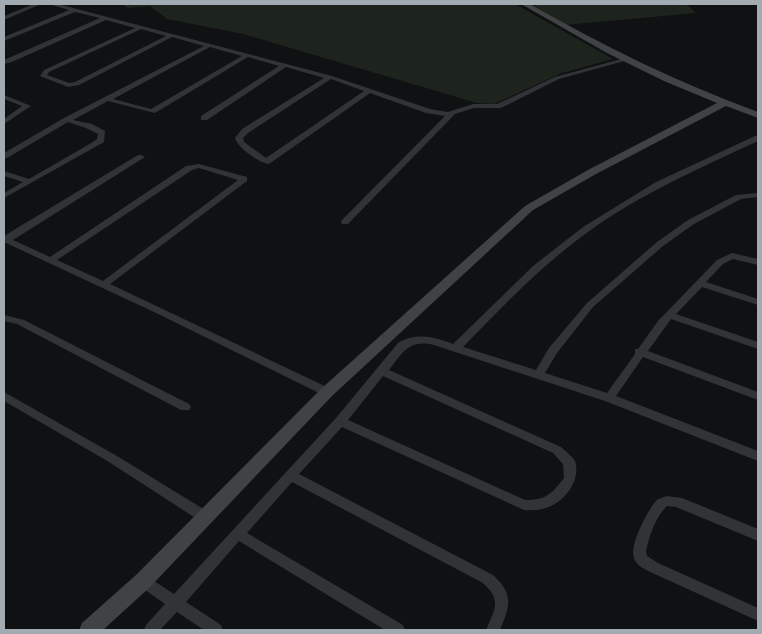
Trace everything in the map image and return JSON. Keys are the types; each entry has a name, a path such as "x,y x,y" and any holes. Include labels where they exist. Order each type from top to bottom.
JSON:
{"main road":[{"path":"525,4 625,60 682,87 758,115"},
{"path":"89,630 143,581 327,392 529,208 592,172 725,103"}],"street":[{"path":"4,18 38,4"},
{"path":"52,4 330,77 429,111 452,113 473,106 498,106 557,78 625,60"},
{"path":"4,40 74,10"},
{"path":"4,62 106,18"},
{"path":"141,27 46,71 42,76 68,85 77,84 172,36"},
{"path":"4,156 67,120 210,45"},
{"path":"107,99 152,111 248,56"},
{"path":"204,118 285,65"},
{"path":"330,77 245,131 239,138 240,143 266,162 369,91"},
{"path":"4,97 27,106 4,122"},
{"path":"345,222 452,113"},
{"path":"4,196 101,140 102,133 98,130 67,120"},
{"path":"455,348 536,268 586,229 659,184 758,138"},
{"path":"5,240 141,157"},
{"path":"49,260 189,168 199,166 244,179 103,285"},
{"path":"4,173 28,181"},
{"path":"539,375 553,350 590,305 660,244 690,222 740,197 758,195"},
{"path":"5,240 327,392"},
{"path":"609,398 639,352 699,283 727,257 738,256 758,262"},
{"path":"699,283 758,302"},
{"path":"670,315 758,346"},
{"path":"4,318 20,322 185,407"},
{"path":"151,630 340,421 402,346 414,339 430,340 609,398 758,456"},
{"path":"639,352 758,396"},
{"path":"340,421 524,505 545,505 552,501 570,479 569,462 557,450 382,371"},
{"path":"4,396 113,459 205,517"},
{"path":"290,475 479,574 498,586 503,599 493,630"},
{"path":"758,535 678,502 670,501 663,503 657,510 640,542 639,549 643,562 652,567 758,615"},
{"path":"238,534 398,630"},
{"path":"143,581 216,630"}],"shaded area":[{"path":"122,4 515,4 613,59 562,73 494,104 477,103 243,34 167,19 150,6 127,8"},
{"path":"532,4 686,4 696,13 565,25"}]}
